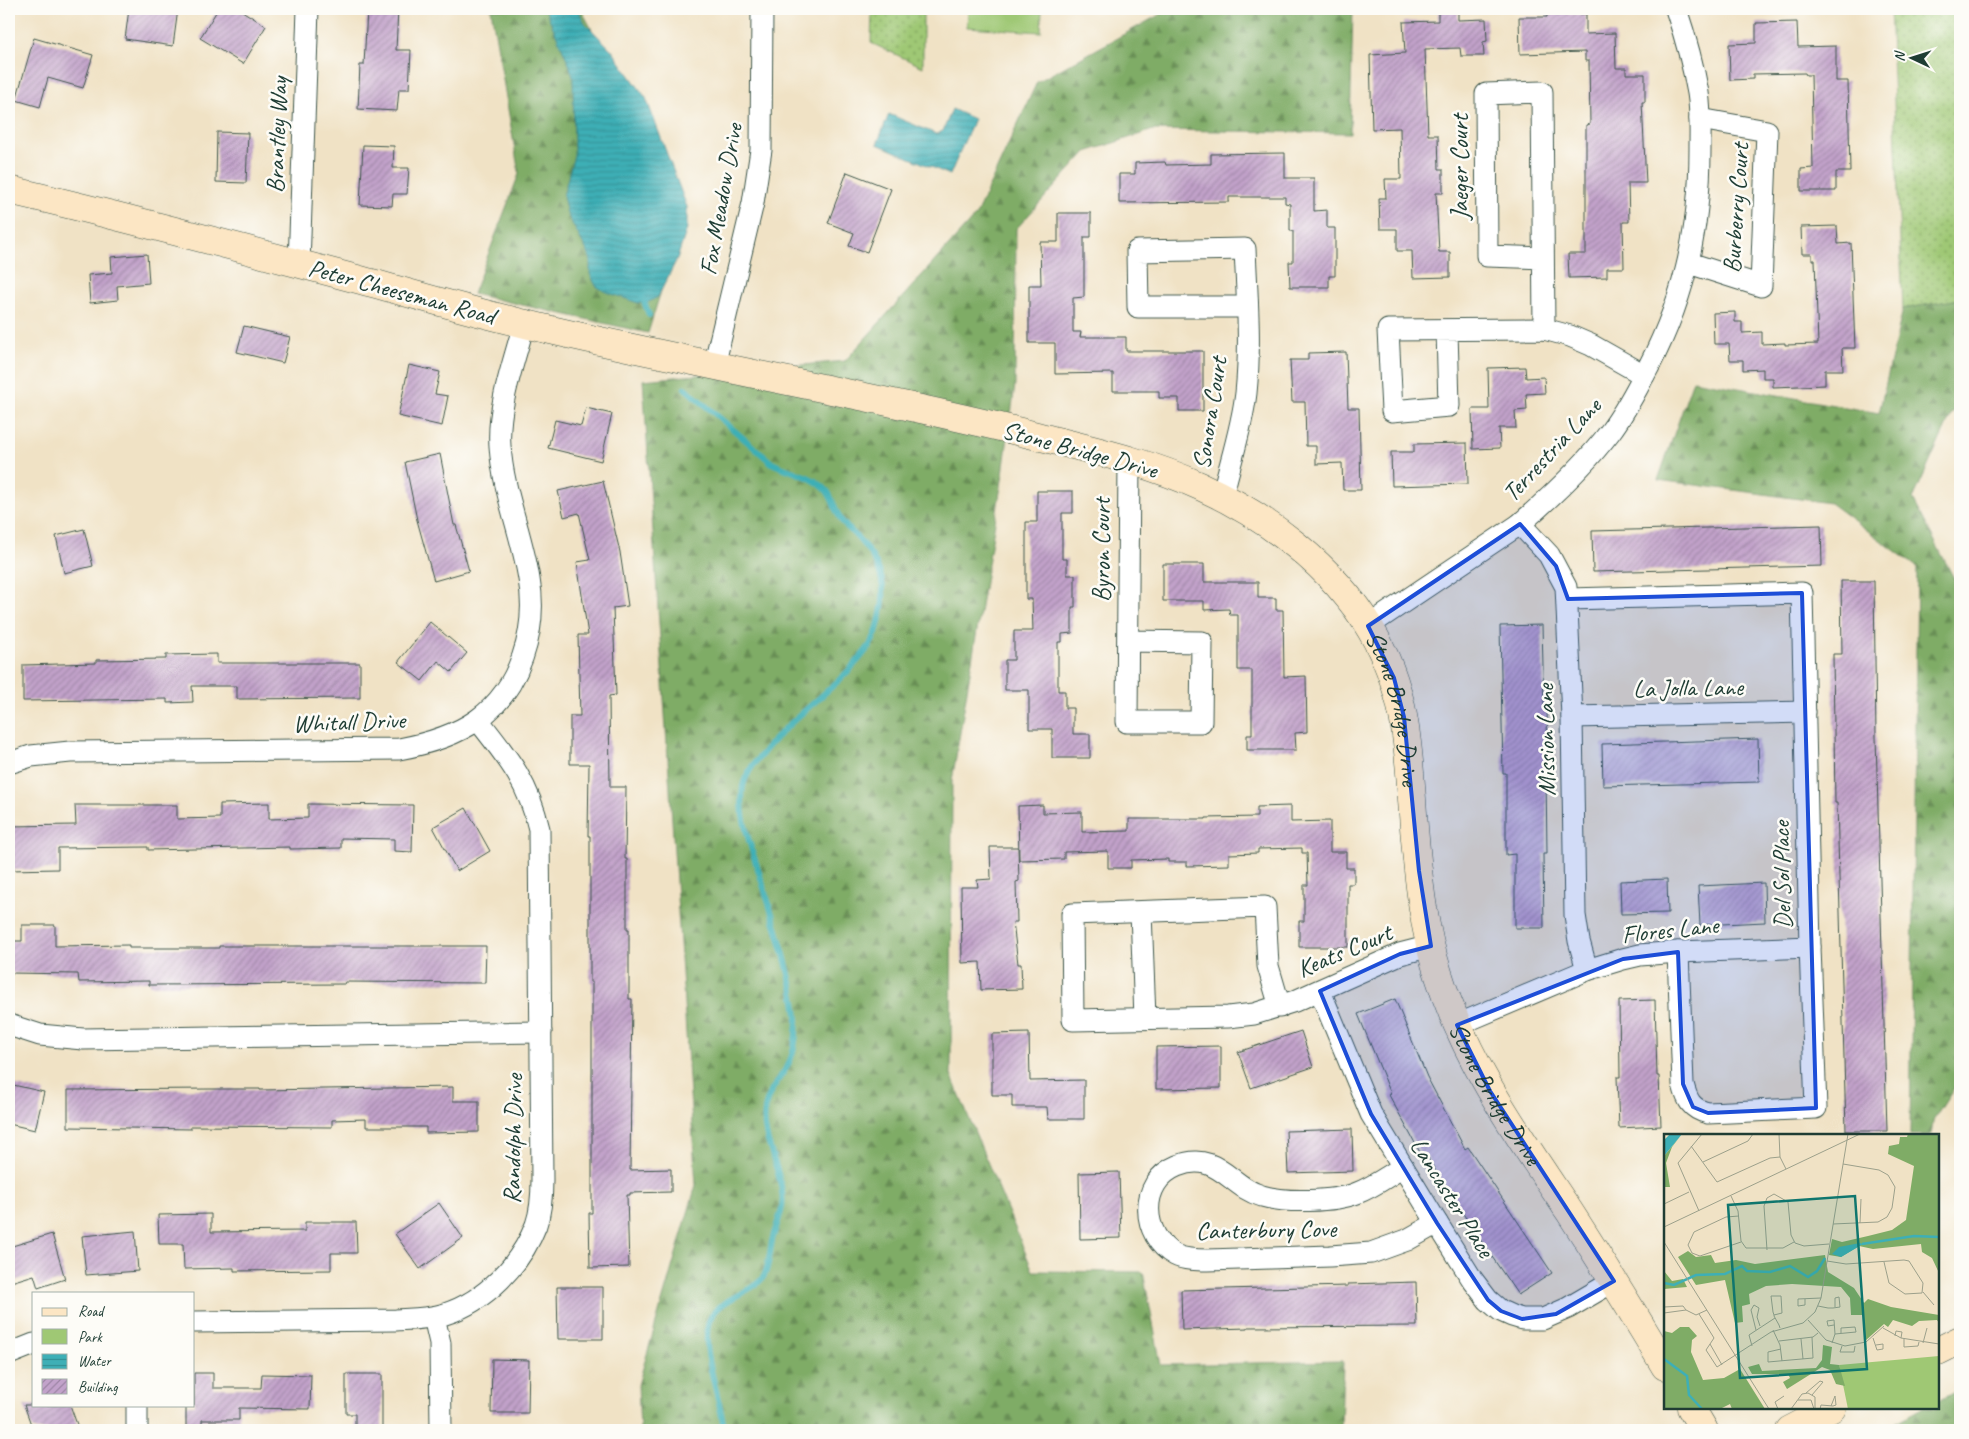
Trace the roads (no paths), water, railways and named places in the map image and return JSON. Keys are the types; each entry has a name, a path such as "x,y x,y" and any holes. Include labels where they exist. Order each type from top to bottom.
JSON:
{"street":[{"name":"Brantley Way","path":"299,264 308,9"},
{"name":"Fox Meadow Drive","path":"714,366 752,202 761,150 762,9"},
{"name":"Terrestria Lane","path":"1368,626 1520,524 1576,470 1609,432 1627,406 1671,321 1689,263 1699,191 1699,94 1676,9"},
{"name":"Jaeger Court","path":"1543,258 1487,256 1486,94 1542,92 1544,329"},
{"name":"Burberry Court","path":"1689,263 1761,286 1767,131 1700,119"},
{"name":"Peter Cheeseman Road","path":"9,190 524,324 714,366 798,382"},
{"name":"Sonora Court","path":"1222,497 1246,393 1248,335 1245,248 1137,251 1138,307 1247,307"},
{"name":"Whitall Drive","path":"9,762 31,756 70,752 399,749 434,741 465,728 478,720 501,696 516,671 527,641 531,618 532,597 530,580 504,477 500,434 504,402 524,324"},
{"path":"1447,330 1449,406 1392,411 1388,330 1544,329 1570,336 1591,345 1644,375"},
{"name":"Stone Bridge Drive","path":"798,382 1016,431 1129,460 1177,476 1222,497 1271,527 1318,566 1345,594 1368,626 1394,678 1404,717 1410,759 1418,871 1425,919 1441,983 1457,1025 1475,1065 1490,1091 1614,1281 1664,1364"},
{"name":"Byron Court","path":"1128,640 1202,642 1201,722 1127,722 1129,460"},
{"name":"Mission Lane","path":"1520,524 1549,555 1566,587 1568,599 1575,915 1579,941 1587,970"},
{"name":"Del Sol Place","path":"1568,599 1802,593 1810,947 1816,1108 1718,1112 1699,1111 1693,1107 1686,1097 1683,1084 1678,952"},
{"name":"La Jolla Lane","path":"1572,717 1805,712"},
{"name":"Randolph Drive","path":"195,1322 396,1320 434,1317 454,1311 489,1290 516,1260 531,1236 536,1223 542,1194 540,850 538,829 529,793 509,758 478,720"},
{"name":"Keats Court","path":"1280,1007 1268,966 1264,907 1072,914 1073,1020 1228,1017 1254,1014 1280,1007 1320,991 1400,954 1431,946"},
{"path":"1142,912 1146,1018"},
{"name":"Flores Lane","path":"1457,1025 1587,970 1640,955 1810,947"},
{"name":"Lancaster Place","path":"1320,991 1371,1114 1437,1224 1472,1279 1488,1300 1502,1312 1512,1316 1522,1319 1543,1319 1568,1308 1614,1281"},
{"path":"9,1025 40,1035 83,1039 541,1032"},
{"name":"Canterbury Cove","path":"1403,1167 1365,1190 1349,1196 1289,1200 1261,1196 1219,1168 1200,1162 1190,1163 1169,1170 1153,1187 1148,1208 1151,1227 1160,1243 1175,1255 1190,1260 1208,1260 1371,1253 1407,1240 1437,1224"},
{"path":"434,1317 440,1344 441,1430"},
{"path":"1939,1351 1960,1340"},
{"path":"9,1354 32,1345"},
{"path":"137,1406 137,1430"},
{"path":"1692,1409 1704,1430"},
{"path":"1790,1430 1830,1409"}],"water":[{"path":"545,9 578,9 585,23 611,49 646,98 687,207 687,229 677,259 658,297 647,303 638,303 606,292 596,286 590,274 590,258 567,214 563,196 574,155 573,77"},
{"path":"952,109 974,119 950,175 877,144 889,114 936,134 943,131"}],"waterway":[{"path":"642,296 649,315"},
{"path":"685,388 772,463 808,477 822,486 830,495 842,521 870,554 876,564 883,586 879,621 876,634 870,645 832,687 775,739 751,768 743,786 742,806 745,825 784,953 795,1000 797,1021 795,1043 790,1060 771,1092 765,1110 764,1120 768,1141 778,1171 783,1199 765,1274 760,1281 718,1308 708,1325 708,1350 724,1430"}]}
